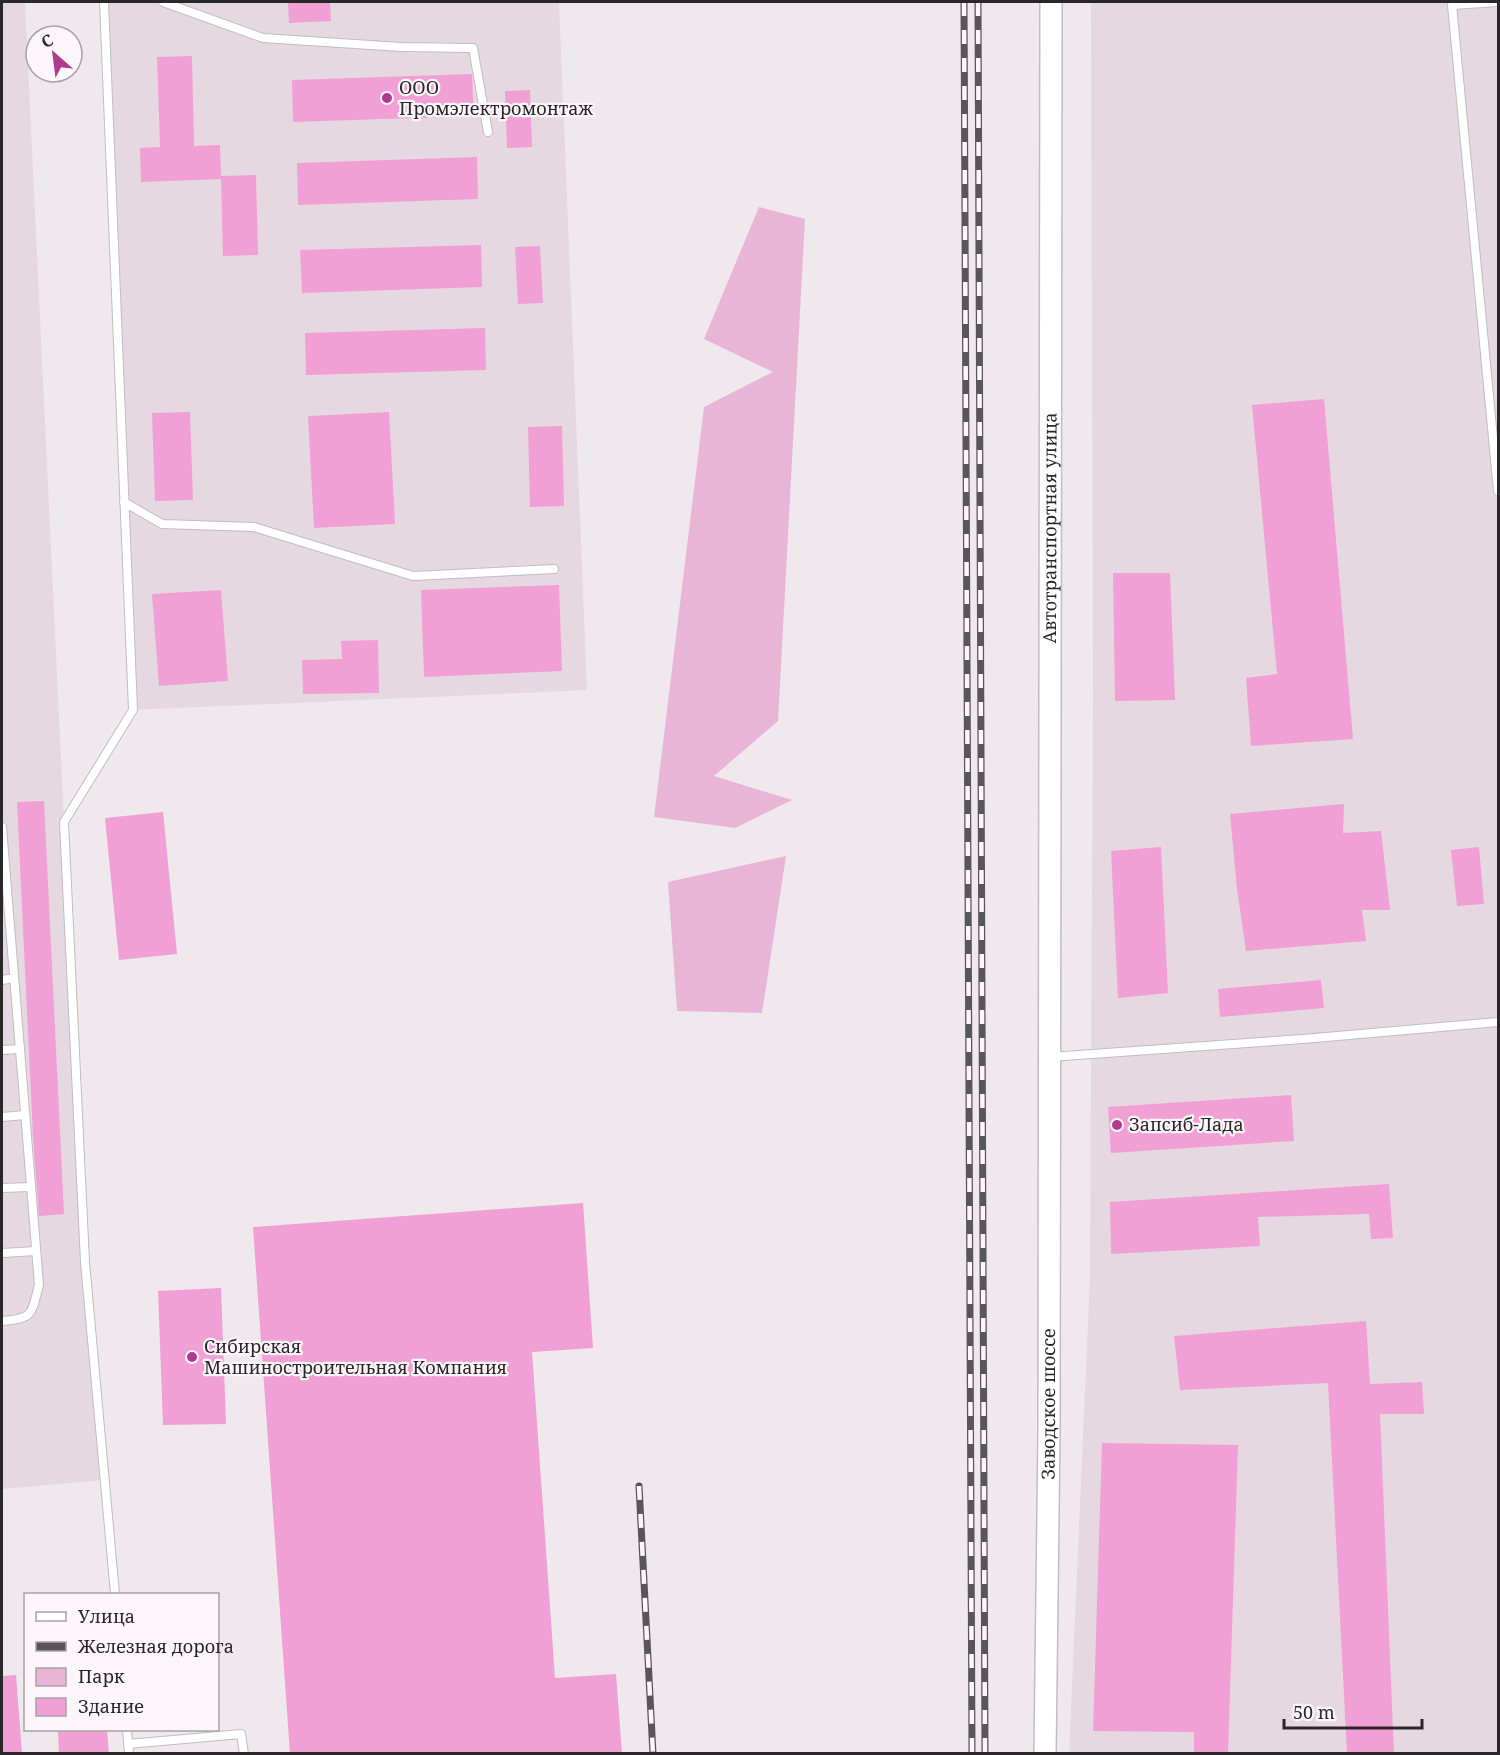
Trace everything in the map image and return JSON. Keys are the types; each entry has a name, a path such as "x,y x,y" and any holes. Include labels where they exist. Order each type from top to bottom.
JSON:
{"main road":[{"name":"Автотранспортная улица","path":"1048,1057 1051,2"},
{"name":"Заводское шоссе","path":"1046,1754 1049,1432 1048,1057"}],"lane":[{"path":"104,2 132,710 63,822 85,1262 115,1593"},
{"path":"163,2 262,38 401,47 472,48 488,132"},
{"path":"1498,2 1452,5 1498,491"},
{"path":"124,502 162,525 254,527 413,576 554,569"},
{"path":"2,827 6,932 20,1048 39,1285 32,1311 21,1320 2,1321"},
{"path":"1048,1057 1303,1039 1498,1022"},
{"path":"2,1050 20,1048"},
{"path":"2,1117 25,1115"},
{"path":"2,1188 31,1187"},
{"path":"2,1253 36,1251"},
{"path":"127,1731 129,1754"},
{"path":"128,1744 241,1734 244,1754"}],"shaded area":[{"path":"2,2 25,2 24,84 29,84 85,1262 104,1480 2,1489"},
{"path":"104,2 559,2 587,690 133,710"},
{"path":"1091,2 1498,2 1498,1753 1069,1754 1090,1277 1093,698"}],"green space":[{"path":"759,207 805,219 778,721 714,776 792,800 735,828 654,817 704,407 773,372 704,339"},
{"path":"786,856 762,1013 677,1011 668,882"}],"building":[{"path":"288,2 330,2 331,21 289,23"},
{"path":"192,56 194,146 220,145 221,176 256,175 258,255 223,256 221,179 141,182 140,148 160,147 157,57"},
{"path":"472,74 474,116 293,122 292,80"},
{"path":"530,90 532,147 507,148 505,91"},
{"path":"477,157 478,199 298,205 297,163"},
{"path":"481,245 482,287 302,293 300,250"},
{"path":"540,246 543,303 518,304 515,247"},
{"path":"485,328 486,370 306,375 305,333"},
{"path":"1324,399 1353,739 1251,746 1246,678 1277,674 1252,405"},
{"path":"190,412 193,500 155,501 152,413"},
{"path":"389,412 395,524 314,528 308,416"},
{"path":"562,426 564,506 530,507 528,427"},
{"path":"1113,573 1170,573 1175,700 1115,701"},
{"path":"559,585 562,671 424,677 421,590"},
{"path":"221,590 228,681 159,686 152,594"},
{"path":"378,640 379,693 303,694 302,660 342,659 341,641"},
{"path":"44,801 64,1214 39,1216 17,802"},
{"path":"1344,804 1343,833 1381,831 1390,910 1362,910 1366,941 1246,951 1230,814"},
{"path":"163,812 177,954 119,960 105,818"},
{"path":"1161,847 1168,993 1118,998 1111,851"},
{"path":"1479,847 1484,904 1457,906 1451,850"},
{"path":"1321,980 1324,1008 1220,1017 1218,989"},
{"path":"1291,1095 1294,1141 1111,1153 1108,1107"},
{"path":"1389,1184 1393,1238 1371,1239 1369,1214 1258,1217 1260,1246 1111,1254 1110,1202"},
{"path":"583,1203 593,1348 532,1352 555,1678 616,1674 622,1754 290,1754 253,1227"},
{"name":"Сибирская Машиностроительная Компания","path":"221,1288 226,1424 163,1425 158,1291"},
{"path":"1366,1321 1370,1384 1422,1382 1424,1414 1380,1414 1394,1754 1347,1754 1328,1383 1180,1390 1174,1336"},
{"path":"1102,1443 1238,1445 1228,1754 1194,1754 1194,1732 1093,1731"},
{"path":"16,1675 22,1754 2,1754 2,1676"},
{"path":"58,1731 107,1731 109,1754 59,1754"}],"railway":[{"path":"964,2 972,1754"},
{"path":"978,2 985,1754"},
{"path":"639,1486 653,1754"}],"place":[{"name":"ООО Промэлектромонтаж","path":"387,98"},
{"name":"Запсиб-Лада","path":"1117,1125"},
{"name":"Сибирская Машиностроительная Компания","path":"192,1357"}]}
